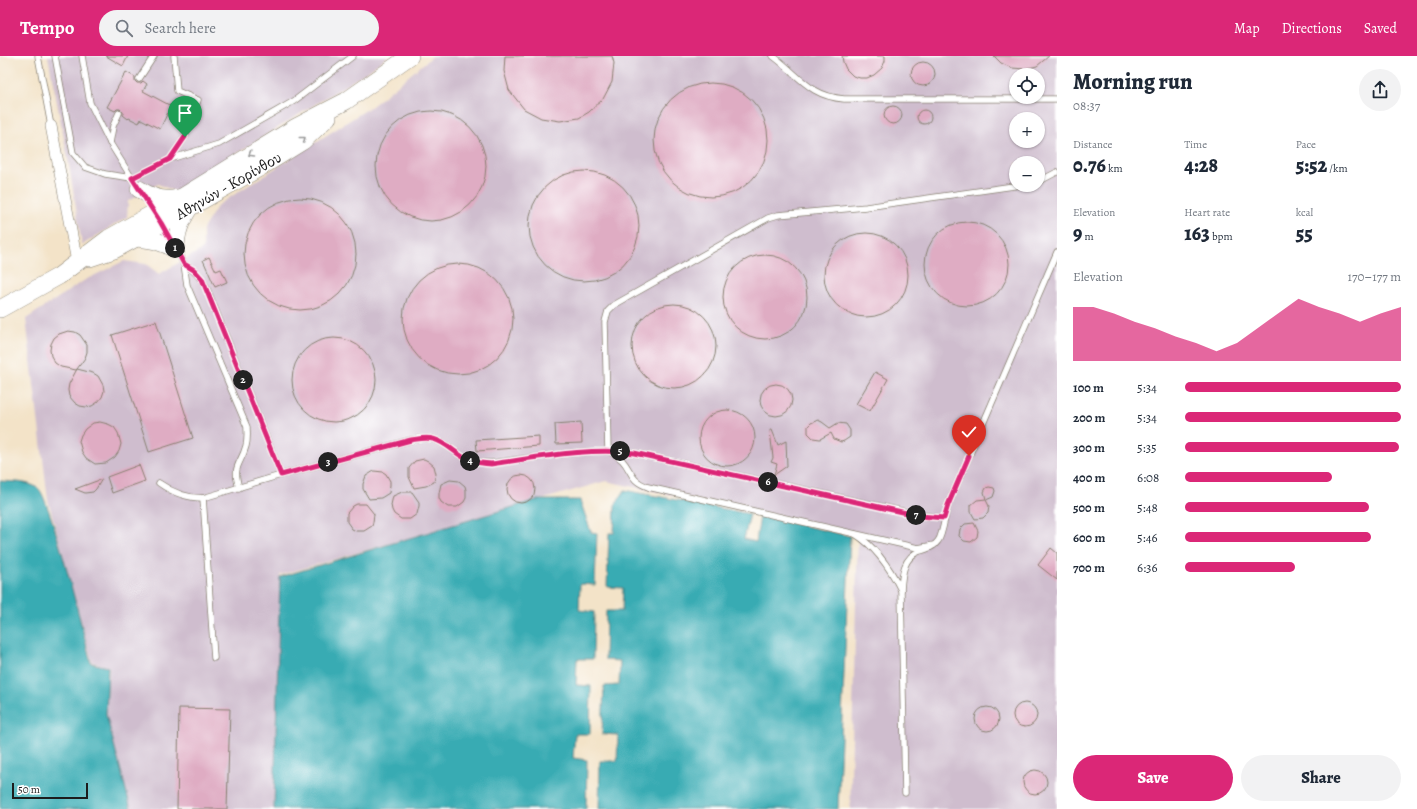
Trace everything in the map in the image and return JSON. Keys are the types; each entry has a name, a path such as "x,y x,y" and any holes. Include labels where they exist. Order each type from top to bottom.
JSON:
{"main road":[{"name":"Αθηνών - Κορίνθου","path":"0,309 59,276 109,238 133,232 147,201 186,202 261,167 302,141 346,101 410,56"},
{"path":"148,195 159,199 186,202 176,239 180,257 168,244 133,232 140,210 140,199 147,201 148,195"}],"street":[{"path":"51,126 77,262"}],"lane":[{"path":"38,56 51,126"},
{"path":"55,56 73,153 85,167 105,174 147,201"},
{"path":"82,56 90,103 110,143 180,257 187,285 247,427 248,437 246,447 237,466 236,474 239,488"},
{"path":"139,79 154,56"},
{"path":"147,201 170,159 185,137 198,100 177,91 174,56"},
{"path":"170,159 219,144 294,101 353,56"},
{"path":"773,56 805,84 831,98 1057,99"},
{"path":"110,143 113,126 119,113"},
{"path":"1045,178 1057,172"},
{"path":"608,451 604,322 608,311 614,305 768,218 778,215 866,207 1009,187"},
{"path":"905,793 901,590 905,566 909,558 915,553 934,545 941,537 948,505 1057,252"},
{"path":"180,257 202,279 207,289 281,475"},
{"path":"159,483 174,493 194,498 203,498 281,475 411,440 424,438 434,439 468,460 491,464 580,453 608,451 634,453 920,516 944,518"},
{"path":"608,451 623,460 633,478 639,484 648,487 918,548 934,545"},
{"path":"203,498 214,658"},
{"path":"847,531 860,538 883,559 894,575 901,590"}],"shaded area":[{"path":"48,56 388,56 370,70 176,192 158,184 128,201 127,217 82,245 68,159"},
{"path":"433,56 1057,56 1057,809 850,809 858,535 606,481 280,575 274,809 131,809 106,715 109,667 92,662 48,500 26,319 85,280 124,261 146,264 159,274 203,249 203,229 218,205 372,106"}],"water":[{"path":"0,481 29,484 38,488 43,497 67,570 91,663 108,667 106,714 131,809 0,809"},
{"path":"625,490 750,514 744,539 756,542 760,516 850,536 838,809 599,809 600,761 617,761 618,735 602,734 604,686 619,685 620,661 605,660 606,611 622,611 623,588 607,587 609,533 614,533 615,505"},
{"path":"536,500 580,500 591,532 597,533 595,585 580,584 579,610 594,612 593,659 577,659 576,685 591,686 590,734 575,734 573,758 587,760 586,809 274,809 280,577"}],"building":[{"path":"106,56 128,56 123,66"},
{"path":"505,56 612,56 614,63 612,82 603,99 589,112 579,118 560,121 541,118 524,109 509,90 504,71"},
{"path":"842,56 885,56 885,61 882,68 874,75 867,78 860,78 853,76 846,69"},
{"path":"994,56 1049,56 1037,66 1029,68 1012,68 1001,63"},
{"path":"923,62 931,66 935,74 931,82 923,86 915,82 911,74 915,66"},
{"path":"126,72 135,77 135,81 137,83 141,83 143,81 147,84 143,91 171,106 160,129 141,119 139,123 129,118 128,119 123,115 123,112 120,109 115,111 107,107"},
{"path":"711,83 733,87 751,100 764,118 768,140 764,162 751,180 733,193 711,197 689,193 671,180 658,162 654,140 658,118 671,100 689,87"},
{"path":"893,106 897,107 901,111 901,119 897,123 893,124 889,123 885,119 884,115 885,111 889,107"},
{"path":"924,110 929,112 931,117 929,122 924,124 919,122 917,117 919,112"},
{"path":"431,111 452,115 470,127 482,145 486,166 482,187 470,205 452,217 431,221 410,217 392,205 380,187 376,166 380,145 392,127 410,115"},
{"path":"584,171 595,172 605,176 623,187 634,205 638,215 638,237 634,247 623,265 605,276 595,280 584,281 573,280 563,276 545,265 534,247 530,237 529,226 530,215 534,205 545,187 563,176 573,172"},
{"path":"300,198 321,202 340,214 352,233 356,254 352,275 340,294 321,306 300,310 279,306 260,294 248,275 244,254 248,233 260,214 279,202"},
{"path":"959,222 975,222 991,229 1002,240 1009,256 1009,272 1006,280 997,294 991,299 975,306 959,306 943,299 932,288 925,272 925,256 932,240 943,229"},
{"path":"866,233 882,236 896,245 905,259 908,275 905,291 896,305 882,314 866,317 850,314 836,305 827,291 824,275 827,259 836,245 850,236"},
{"path":"765,255 781,258 795,267 804,281 807,297 804,313 795,327 781,336 765,339 749,336 735,327 726,313 723,297 726,281 735,267 749,258"},
{"path":"209,257 216,271 221,269 227,282 215,287 203,260"},
{"path":"458,264 479,268 489,273 497,280 504,288 509,298 513,319 509,340 504,350 497,358 489,365 479,370 458,374 437,370 427,365 419,358 412,350 407,340 403,319 407,298 412,288 419,280 427,273 437,268"},
{"path":"674,304 682,305 697,311 709,323 715,338 715,354 709,369 697,381 682,387 674,388 666,387 651,381 639,369 633,354 632,346 633,338 639,323 651,311 666,305"},
{"path":"156,321 193,438 149,452 112,335"},
{"path":"68,331 75,332 80,335 87,345 85,358 76,370 61,367 55,363 51,356 51,344 54,338 59,334"},
{"path":"334,338 350,341 364,350 373,364 376,380 373,396 364,410 350,419 334,422 318,419 304,410 295,396 292,380 295,364 304,350 318,341"},
{"path":"77,369 93,373 98,376 103,385 104,391 102,397 92,406 80,406 69,396 69,384"},
{"path":"875,372 888,379 870,411 856,404"},
{"path":"773,384 779,384 789,391 792,400 791,406 785,413 779,416 773,416 763,409 760,403 760,397 767,387"},
{"path":"727,410 738,412 747,418 753,427 755,438 753,449 747,458 738,464 727,466 716,464 707,458 701,449 699,438 701,427 707,418 716,412"},
{"path":"818,420 830,428 838,423 846,424 850,430 850,437 841,442 834,439 831,433 820,439 813,438 808,433 808,426"},
{"path":"100,422 114,427 118,433 121,444 115,457 106,463 95,464 86,458 82,452 79,441 85,429 93,423"},
{"path":"581,422 582,443 556,444 555,424"},
{"path":"770,430 772,430 778,445 786,441 787,466 774,475 777,464 771,462 773,458"},
{"path":"539,436 539,446 477,451 476,440"},
{"path":"424,459 434,466 436,474 434,482 426,486 414,488 409,477 409,468 415,461"},
{"path":"139,465 145,481 112,493 107,477"},
{"path":"374,471 383,472 386,474 390,481 389,493 381,498 369,499 363,489 363,484 366,476"},
{"path":"521,475 531,479 535,489 531,499 521,503 511,499 507,489 511,479"},
{"path":"102,479 93,492 85,493 75,489"},
{"path":"450,480 459,481 465,486 466,498 464,502 457,507 448,507 441,502 439,498 441,484"},
{"path":"986,488 994,488 995,491 993,497 986,500 989,506 988,513 983,518 975,519 971,512 971,505 977,500 986,499 984,492"},
{"path":"402,492 412,492 419,502 417,514 410,519 401,519 394,514 392,510 391,505 393,496"},
{"path":"357,504 366,504 374,514 372,526 364,531 356,531 352,529 347,522 347,513"},
{"path":"974,523 978,531 977,537 971,542 964,541 959,536 960,529 965,524"},
{"path":"1051,548 1057,553 1057,580 1038,565"},
{"path":"1020,703 1030,703 1037,710 1037,720 1030,727 1020,727 1013,720 1013,710"},
{"path":"982,707 992,707 999,714 999,724 992,731 982,731 975,724 975,714"},
{"path":"179,708 230,709 227,809 177,809"},
{"path":"1035,770 1043,774 1047,782 1043,790 1035,794 1027,790 1023,782 1027,774"}],"route":[{"path":"185,137 170,159 132,178 161,223 184,264 194,270 202,279 281,475 411,440 424,438 434,439 468,460 491,464 594,451 619,451 634,453 920,516 944,518 969,456"}]}
